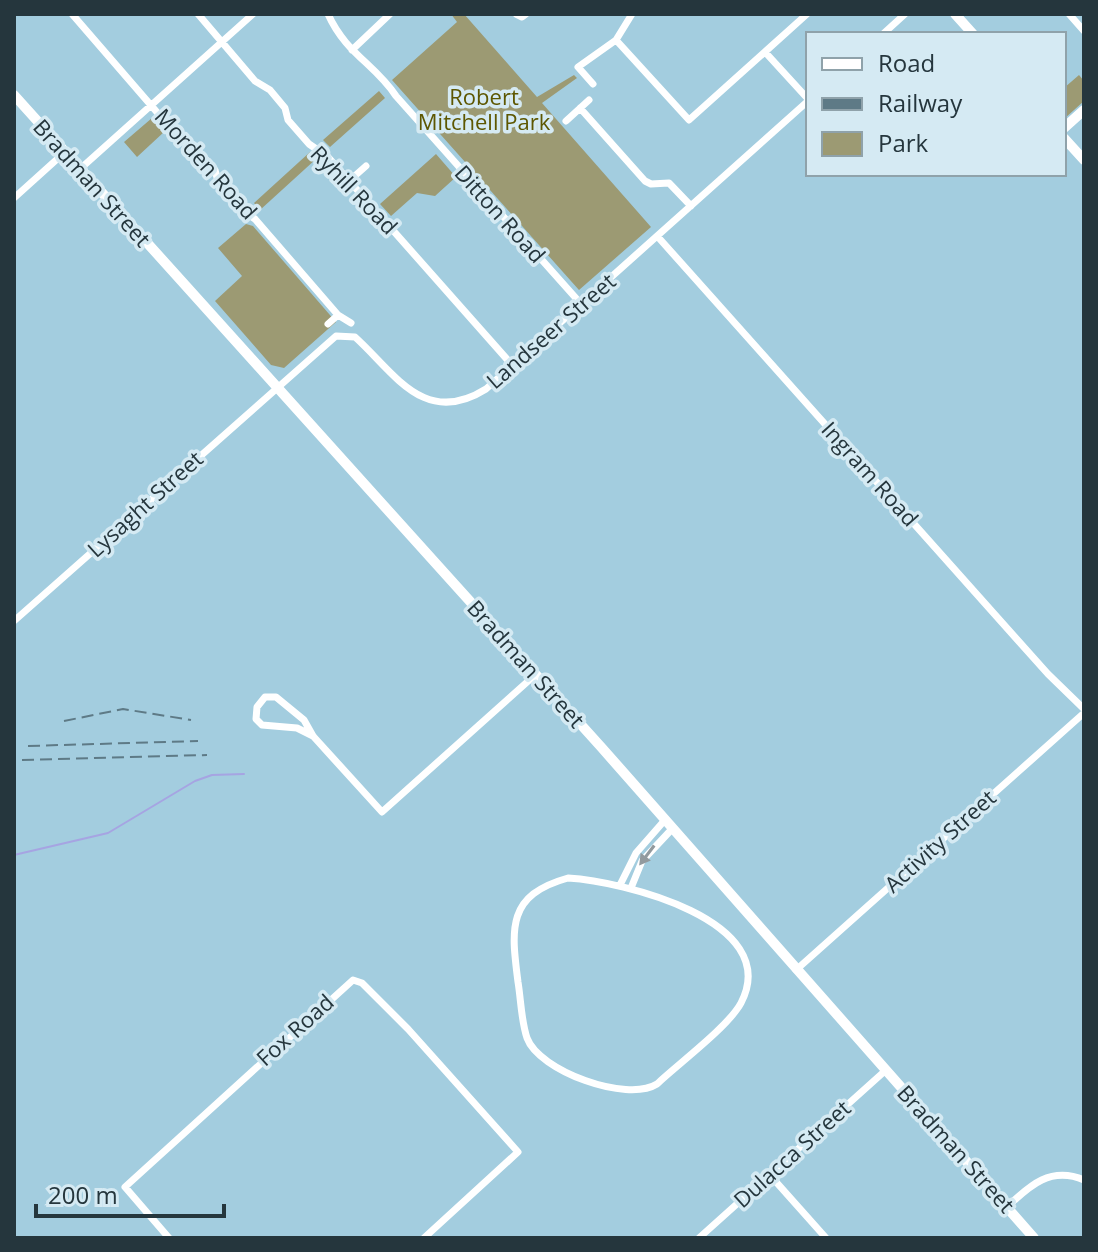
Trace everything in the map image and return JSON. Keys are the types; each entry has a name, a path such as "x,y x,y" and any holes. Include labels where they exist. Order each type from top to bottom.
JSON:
{"main road":[{"path":"955,14 971,32"},
{"name":"Bradman Street","path":"14,95 535,675 1034,1238"},
{"path":"1066,126 1084,110"},
{"path":"1066,140 1084,160"}],"street":[{"name":"Morden Road","path":"72,14 186,145 200,153 215,170 219,185 255,219 338,315 351,323"},
{"name":"Ryhill Road","path":"198,14 255,81 270,90 285,108 288,120 309,144 321,151 349,181 513,366"},
{"path":"80,169 253,14"},
{"name":"Ditton Road","path":"328,14 333,28 367,69 385,78 396,96 582,305"},
{"path":"352,50 390,14"},
{"path":"593,84 578,67 616,40 632,14"},
{"path":"616,40 689,120 807,14"},
{"path":"885,32 905,14"},
{"path":"1069,14 1084,31"},
{"path":"765,52 806,98"},
{"path":"566,121 589,100"},
{"name":"Landseer Street","path":"276,388 331,339 341,335 357,338 403,388 430,400 447,401 474,396 582,305 806,102"},
{"path":"580,108 645,181 651,184 669,183 691,206"},
{"path":"14,198 65,152"},
{"path":"349,181 366,166"},
{"name":"Ingram Road","path":"658,237 1084,711"},
{"path":"328,324 338,315"},
{"name":"Lysaght Street","path":"14,621 276,388"},
{"path":"313,736 297,728 262,725 256,719 257,707 265,697 276,697 304,720 313,736 382,812 535,675"},
{"name":"Activity Street","path":"796,970 1084,711"},
{"path":"620,885 640,846 668,825"},
{"path":"631,888 646,855 668,825"},
{"path":"568,878 620,885 675,903 723,931 739,948 746,971 744,995 736,1010 657,1084 637,1092 549,1065 537,1056 524,1030 514,945 514,928 520,907 546,884 568,878"},
{"name":"Fox Road","path":"169,1238 125,1187 353,980 362,983 408,1029 518,1152 424,1238"},
{"name":"Dulacca Street","path":"699,1238 886,1070"},
{"path":"769,1174 826,1238"},
{"path":"1007,1207 1046,1177 1064,1174 1084,1180"}],"green space":[{"name":"Robert Mitchell Park","path":"451,14 464,14 537,97 574,75 577,78 542,103 651,227 579,290 392,80 457,22"},
{"path":"1079,75 1084,81 1084,101 1066,117 1066,86"},
{"path":"379,91 385,98 330,147 323,140"},
{"path":"152,118 164,132 137,157 124,142"},
{"path":"310,152 316,159 260,210 254,203"},
{"path":"436,154 456,177 435,196 417,193 391,216 380,204"},
{"path":"246,224 253,226 336,322 284,368 271,365 215,301 242,276 218,248"}],"waterway":[{"path":"14,855 108,833 195,781 212,775 244,774"}],"railway":[{"path":"64,721 123,709 191,720"},
{"path":"28,746 198,741"},
{"path":"22,760 207,755"}]}
